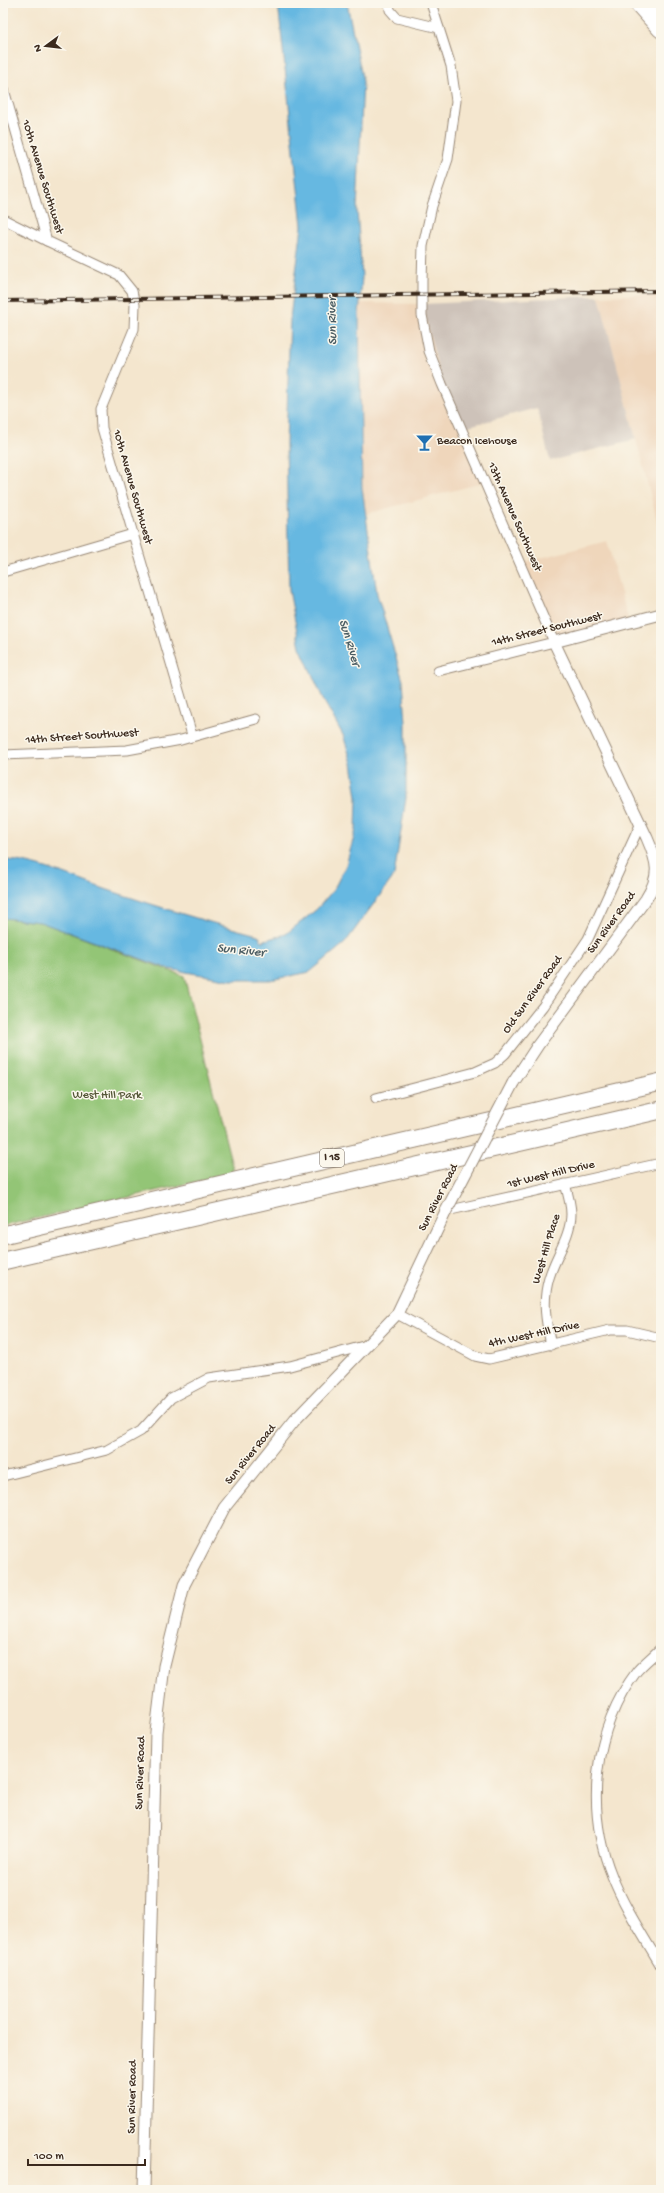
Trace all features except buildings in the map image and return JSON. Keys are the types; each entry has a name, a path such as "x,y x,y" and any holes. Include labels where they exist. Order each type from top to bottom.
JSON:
{"highway":[{"path":"638,3 661,29"},
{"name":"I 15","path":"3,1235 661,1082"},
{"name":"I 15","path":"3,1261 661,1110"}],"street":[{"path":"388,3 390,10 397,18 439,28"},
{"name":"13th Avenue Southwest","path":"431,3 452,66 456,101 448,159 432,206 423,246 422,315 429,352 554,642 640,825 661,859"},
{"name":"10th Avenue Southwest","path":"3,86 47,241 119,274 132,291 136,305 134,329 101,409 102,428 192,735"},
{"path":"3,219 47,241"},
{"path":"3,572 133,534"},
{"name":"14th Street Southwest","path":"438,671 661,614"},
{"name":"14th Street Southwest","path":"3,755 127,750 181,740 192,735 256,719"},
{"name":"Old Sun River Road","path":"376,1098 475,1072 495,1063 505,1054 542,1006 588,939 640,825"},
{"name":"Sun River Road","path":"144,2190 156,1732 164,1666 184,1585 224,1508 294,1421 397,1314 446,1211 513,1083 538,1045 654,887 656,859 647,838"},
{"name":"1st West Hill Drive","path":"446,1211 661,1163"},
{"name":"West Hill Place","path":"551,1345 545,1316 545,1301 549,1278 566,1236 571,1216 571,1205 565,1184"},
{"name":"4th West Hill Drive","path":"397,1314 476,1356 489,1359 610,1330 627,1330 661,1338"},
{"path":"3,1476 107,1450 140,1431 171,1398 209,1378 290,1366 367,1345"},
{"path":"661,1648 638,1670 626,1687 613,1715 601,1751 597,1774 596,1795 599,1834 611,1875 661,1966"}],"shaded area":[{"path":"661,294 661,527 659,528 599,296"},
{"path":"599,296 636,439 550,461 537,408 461,428 442,384 422,304"},
{"path":"360,303 422,304 485,482 366,514 362,488"},
{"path":"607,541 629,623 554,642 521,563"}],"green space":[{"name":"West Hill Park","path":"3,918 40,922 184,976 234,1173 3,1226"}],"water":[{"name":"Sun River","path":"278,3 347,3 363,82 357,210 362,277 359,315 362,488 377,594 403,681 406,723 406,798 394,876 345,943 310,972 270,980 231,980 169,969 40,922 3,918 3,860 28,863 68,875 162,908 258,935 262,941 286,934 317,909 334,889 346,865 356,830 357,797 352,763 343,735 325,703 300,647 289,590 286,444 290,318 302,226"}],"railway":[{"path":"3,301 661,291"}],"place":[{"name":"Beacon Icehouse","path":"424,442"}]}
